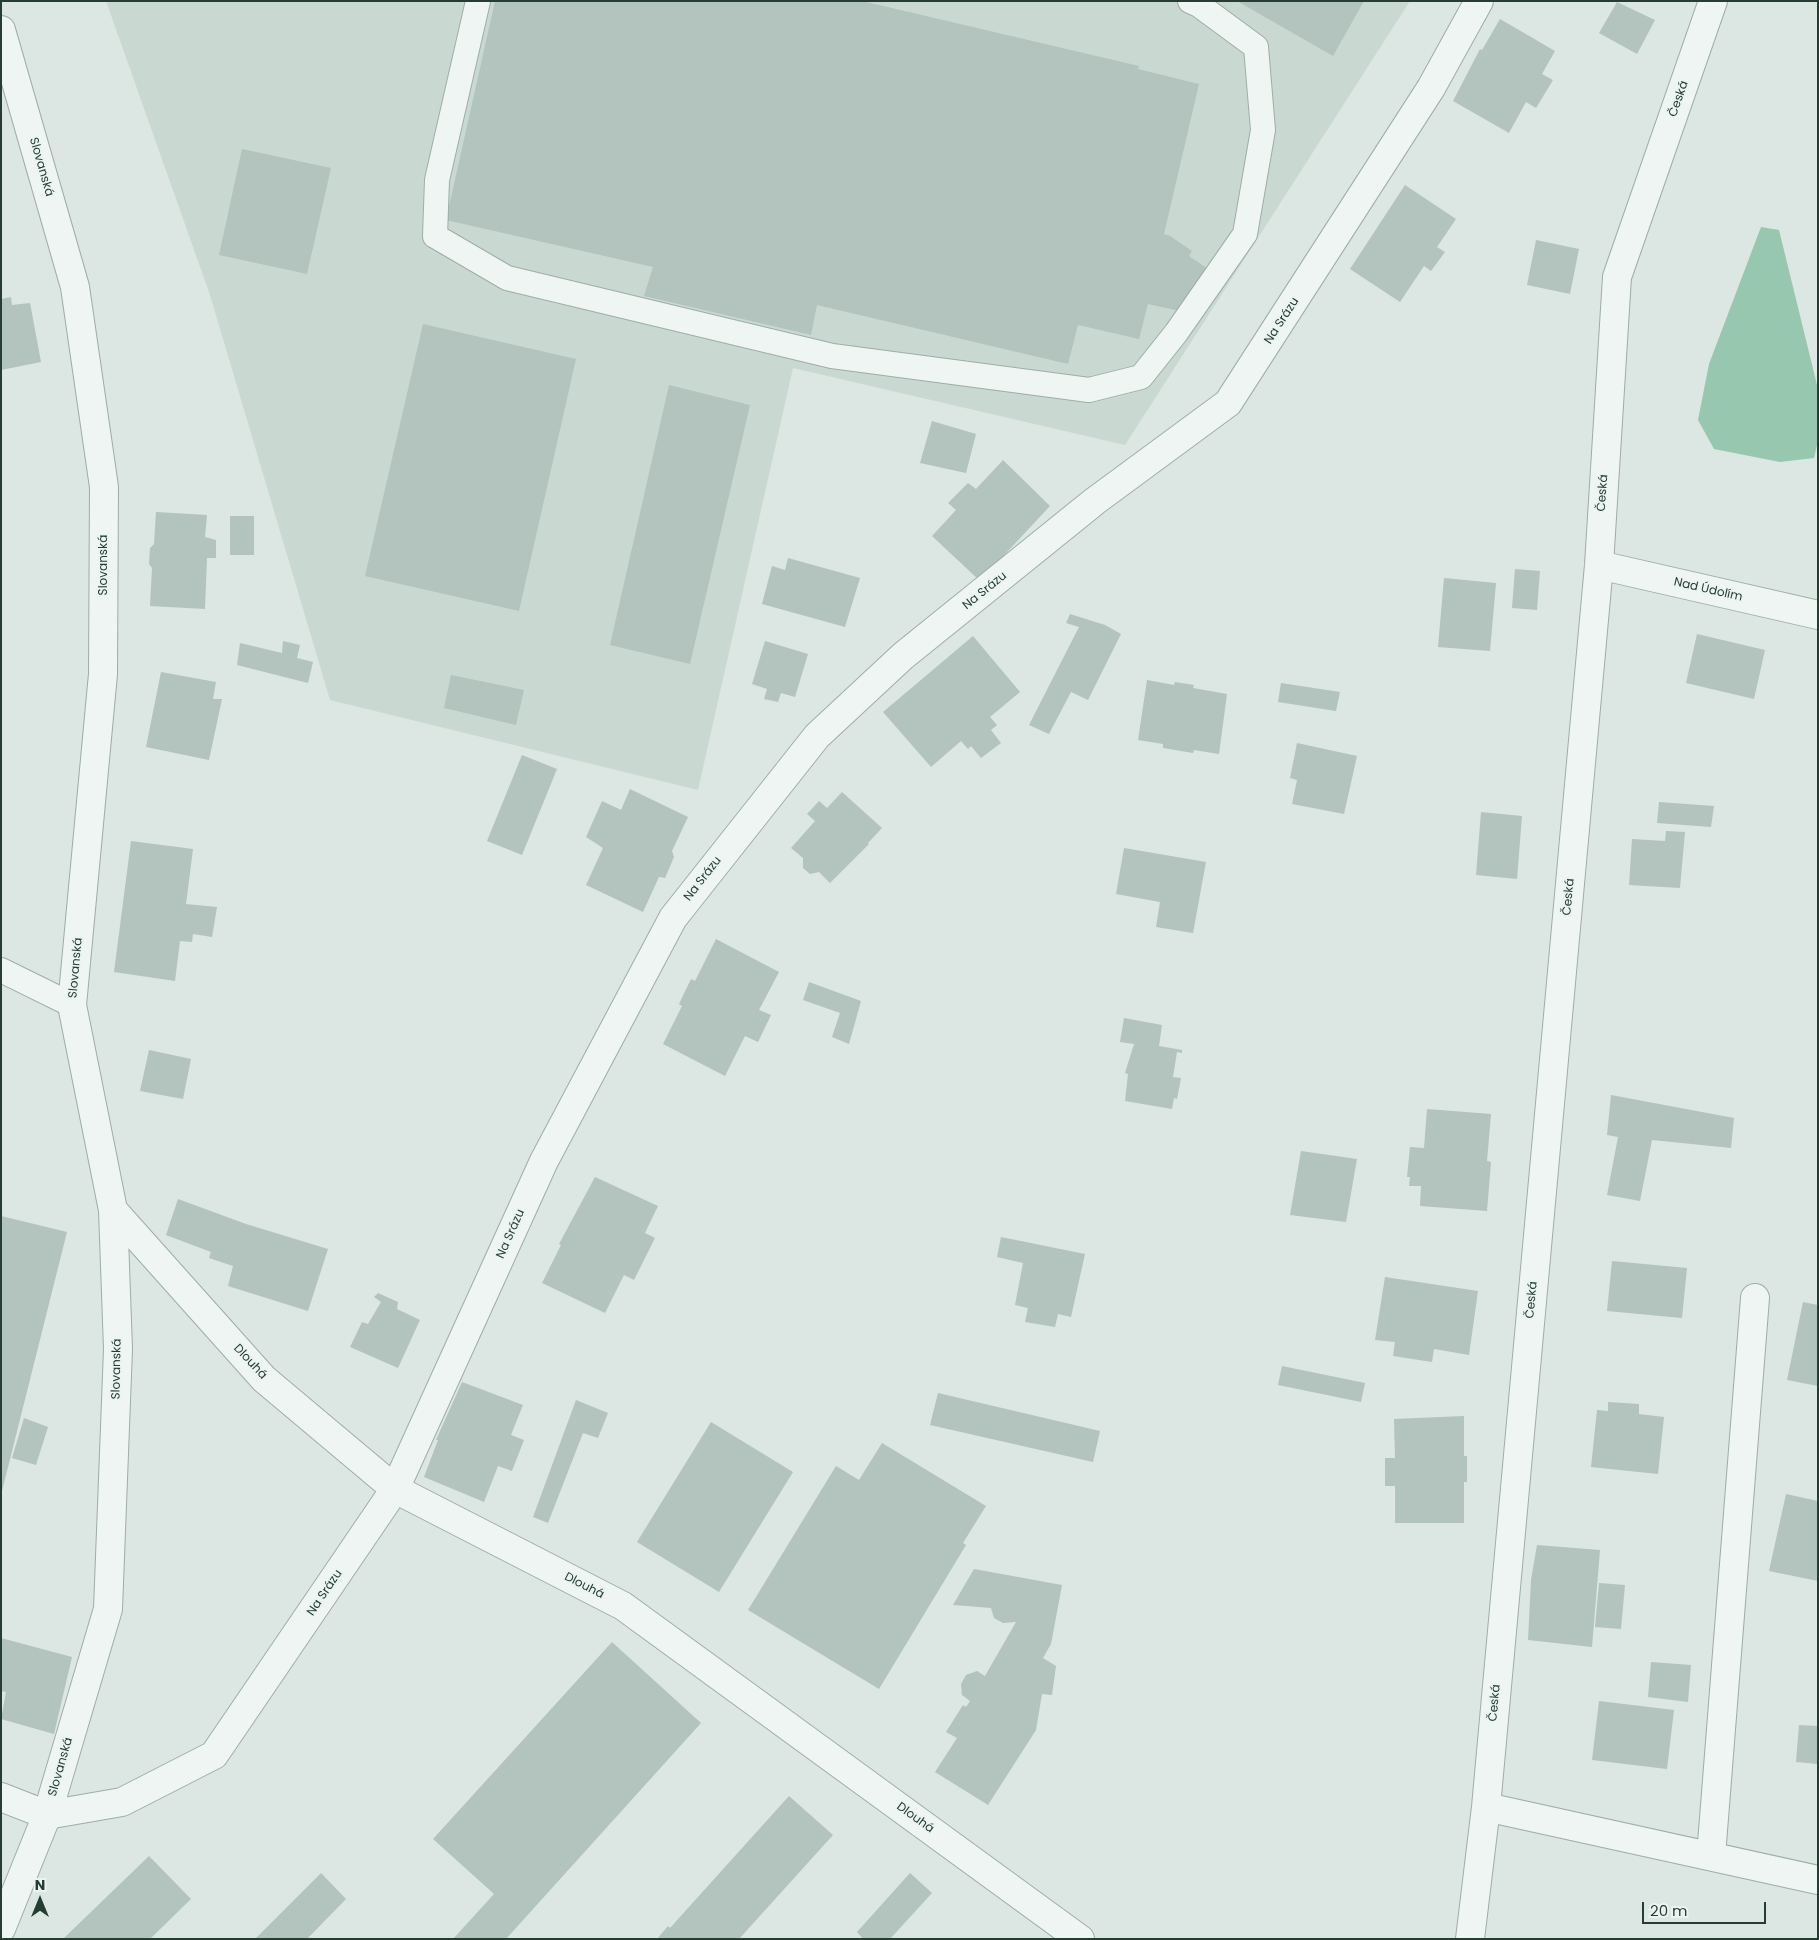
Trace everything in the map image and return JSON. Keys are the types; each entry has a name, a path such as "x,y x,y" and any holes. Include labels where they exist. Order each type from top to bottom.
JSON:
{"street":[{"name":"Na Srázu","path":"47,1815 122,1802 214,1755 396,1489 544,1161 673,918 817,736 903,656 1095,501 1228,403 1431,88 1479,1"},
{"name":"Česká","path":"1470,1939 1486,1807 1599,565 1617,277 1713,1"},
{"name":"Slovanská","path":"1,30 75,287 104,487 103,674 72,1005 113,1210 118,1349 108,1609 47,1815 1,1929"},
{"name":"Nad Údolím","path":"1599,565 1818,615"},
{"name":"Dlouhá","path":"113,1210 264,1379 396,1489 623,1606 1080,1939"},
{"path":"1711,1856 1755,1298"},
{"path":"1,1797 47,1815"},
{"path":"1486,1807 1818,1880"}],"lane":[{"path":"478,1 437,180 435,236 507,278 832,356 1090,390 1141,377 1176,334 1245,234 1263,130 1256,47 1199,5 1190,1"},
{"path":"1,970 72,1005"}],"shaded area":[{"path":"106,1 1410,1 1125,445 793,368 698,790 330,700 210,295"},
{"path":"1761,227 1779,230 1818,389 1818,441 1814,458 1780,462 1714,449 1698,420 1709,364"}],"building":[{"path":"495,1 862,1 1139,66 1138,69 1199,84 1164,234 1192,251 1189,256 1211,271 1184,312 1148,304 1139,339 1078,325 1068,364 817,305 811,335 644,296 653,267 446,220"},
{"path":"1237,1 1364,1 1333,56"},
{"path":"1617,2 1655,20 1637,54 1599,33"},
{"path":"1500,19 1555,51 1542,74 1553,80 1536,108 1526,102 1509,133 1453,101 1480,49 1482,50"},
{"path":"242,149 331,168 307,274 219,255"},
{"path":"1405,185 1456,219 1437,247 1445,252 1431,271 1424,266 1400,302 1350,269"},
{"path":"1536,240 1579,249 1570,294 1527,285"},
{"path":"11,297 12,305 30,303 41,362 1,370 1,299"},
{"path":"423,324 576,359 519,611 365,576"},
{"path":"669,385 750,405 690,664 610,645"},
{"path":"932,421 976,434 966,473 920,463"},
{"path":"1003,460 1050,506 980,581 932,536 956,510 948,503 968,483 976,489"},
{"path":"156,512 207,515 205,537 216,540 216,558 207,558 205,609 150,606 152,568 149,564 150,548 154,544"},
{"path":"230,516 254,516 254,555 230,555"},
{"path":"788,558 860,578 845,627 762,604 772,566 785,570"},
{"path":"1515,569 1540,571 1537,610 1512,608"},
{"path":"1444,578 1496,583 1490,651 1438,647"},
{"path":"1070,614 1105,625 1121,634 1088,700 1071,692 1049,734 1029,725 1079,627 1066,623"},
{"path":"1697,634 1765,650 1754,699 1686,683"},
{"path":"973,636 1020,692 990,717 997,725 991,730 1001,743 981,758 971,746 968,749 961,741 931,767 883,712"},
{"path":"283,641 300,645 297,658 313,662 308,683 237,665 240,643 282,653"},
{"path":"765,641 808,654 795,697 781,693 778,702 764,699 767,689 752,684"},
{"path":"161,672 216,682 213,699 222,699 209,760 146,747"},
{"path":"451,675 524,690 516,725 444,708"},
{"path":"1147,680 1174,685 1175,682 1194,685 1193,688 1227,694 1219,754 1194,750 1193,753 1163,748 1163,744 1138,740"},
{"path":"1281,683 1340,692 1336,711 1278,702"},
{"path":"1297,743 1357,756 1344,814 1292,804 1297,780 1290,778"},
{"path":"522,755 557,769 522,855 487,841"},
{"path":"630,789 688,817 672,851 674,857 665,878 659,877 643,912 586,885 603,848 586,837 602,801 621,810"},
{"path":"842,792 882,828 869,844 830,883 819,872 810,874 803,868 803,858 791,848 815,821 807,814 819,801 827,808"},
{"path":"1659,802 1714,806 1711,827 1657,823"},
{"path":"1481,812 1522,816 1517,879 1476,875"},
{"path":"1666,831 1685,832 1680,888 1629,885 1632,839 1665,841"},
{"path":"131,841 193,849 186,904 217,907 212,937 193,934 192,942 180,941 175,981 114,972"},
{"path":"1124,848 1206,862 1193,933 1156,927 1160,902 1116,894"},
{"path":"716,939 779,972 759,1010 771,1015 758,1042 745,1036 725,1076 663,1044 682,1006 679,1004 691,979 695,981"},
{"path":"809,982 861,1001 849,1044 832,1037 840,1013 803,1000"},
{"path":"1124,1018 1162,1025 1159,1046 1182,1050 1182,1053 1177,1052 1173,1077 1181,1078 1177,1099 1174,1098 1172,1109 1125,1101 1128,1074 1125,1073 1134,1044 1120,1042"},
{"path":"149,1050 191,1059 183,1099 140,1091"},
{"path":"1611,1095 1734,1118 1731,1148 1652,1140 1640,1201 1607,1195 1618,1137 1607,1135"},
{"path":"1427,1109 1491,1114 1487,1161 1491,1162 1487,1211 1420,1206 1421,1186 1409,1186 1410,1177 1407,1177 1410,1147 1424,1148"},
{"path":"1301,1151 1357,1159 1346,1222 1290,1215"},
{"path":"595,1177 658,1206 645,1233 655,1238 634,1280 624,1275 605,1313 542,1283 561,1245 559,1244"},
{"path":"178,1199 246,1224 328,1249 308,1311 228,1286 233,1266 209,1258 211,1252 166,1235"},
{"path":"1,1216 67,1232 2,1491 1,1491"},
{"path":"1001,1237 1085,1254 1071,1317 1058,1314 1055,1327 1025,1322 1028,1308 1015,1305 1023,1263 997,1257"},
{"path":"1612,1261 1687,1268 1682,1318 1607,1311"},
{"path":"1385,1277 1478,1291 1469,1355 1434,1349 1432,1362 1393,1356 1395,1342 1375,1340"},
{"path":"378,1293 398,1302 397,1309 420,1320 398,1368 350,1347 362,1322 368,1324 381,1302 374,1297"},
{"path":"1803,1302 1818,1305 1818,1386 1787,1380"},
{"path":"1282,1366 1365,1383 1361,1402 1278,1385"},
{"path":"462,1382 523,1405 511,1435 524,1440 512,1471 498,1466 484,1502 424,1477 438,1440 436,1440"},
{"path":"938,1393 1100,1431 1093,1462 930,1425"},
{"path":"576,1400 608,1413 598,1438 583,1433 548,1523 533,1517"},
{"path":"1608,1402 1639,1404 1639,1414 1664,1417 1658,1474 1591,1467 1597,1410 1608,1411"},
{"path":"1464,1416 1464,1456 1467,1456 1467,1482 1464,1482 1464,1523 1395,1523 1395,1486 1385,1486 1385,1458 1395,1458 1394,1419"},
{"path":"24,1418 48,1427 36,1465 12,1458"},
{"path":"711,1422 793,1472 719,1592 637,1542"},
{"path":"882,1443 986,1506 963,1543 966,1545 879,1689 748,1610 836,1466 859,1480"},
{"path":"1786,1494 1818,1501 1818,1581 1769,1571"},
{"path":"1537,1545 1600,1550 1592,1647 1528,1640 1531,1580"},
{"path":"974,1569 1062,1585 1051,1644 1043,1658 1056,1666 1052,1695 1042,1694 1036,1730 988,1805 935,1772 957,1738 946,1732 963,1705 966,1707 970,1701 962,1695 961,1684 966,1675 977,1671 985,1676 1016,1622 1003,1623 994,1618 991,1608 953,1605"},
{"path":"1599,1583 1625,1585 1621,1629 1595,1627"},
{"path":"1,1638 72,1657 54,1734 1,1719 6,1692 1,1691"},
{"path":"612,1642 701,1723 506,1939 453,1939 494,1894 433,1839"},
{"path":"1651,1662 1691,1665 1688,1702 1648,1697"},
{"path":"1599,1701 1674,1710 1667,1769 1592,1760"},
{"path":"1799,1725 1818,1726 1818,1764 1796,1762"},
{"path":"789,1796 833,1835 739,1939 657,1939 668,1926 670,1928"},
{"path":"149,1856 191,1899 150,1939 63,1939"},
{"path":"321,1873 346,1899 307,1939 255,1939"},
{"path":"910,1873 932,1893 890,1939 863,1939 857,1932"}]}
